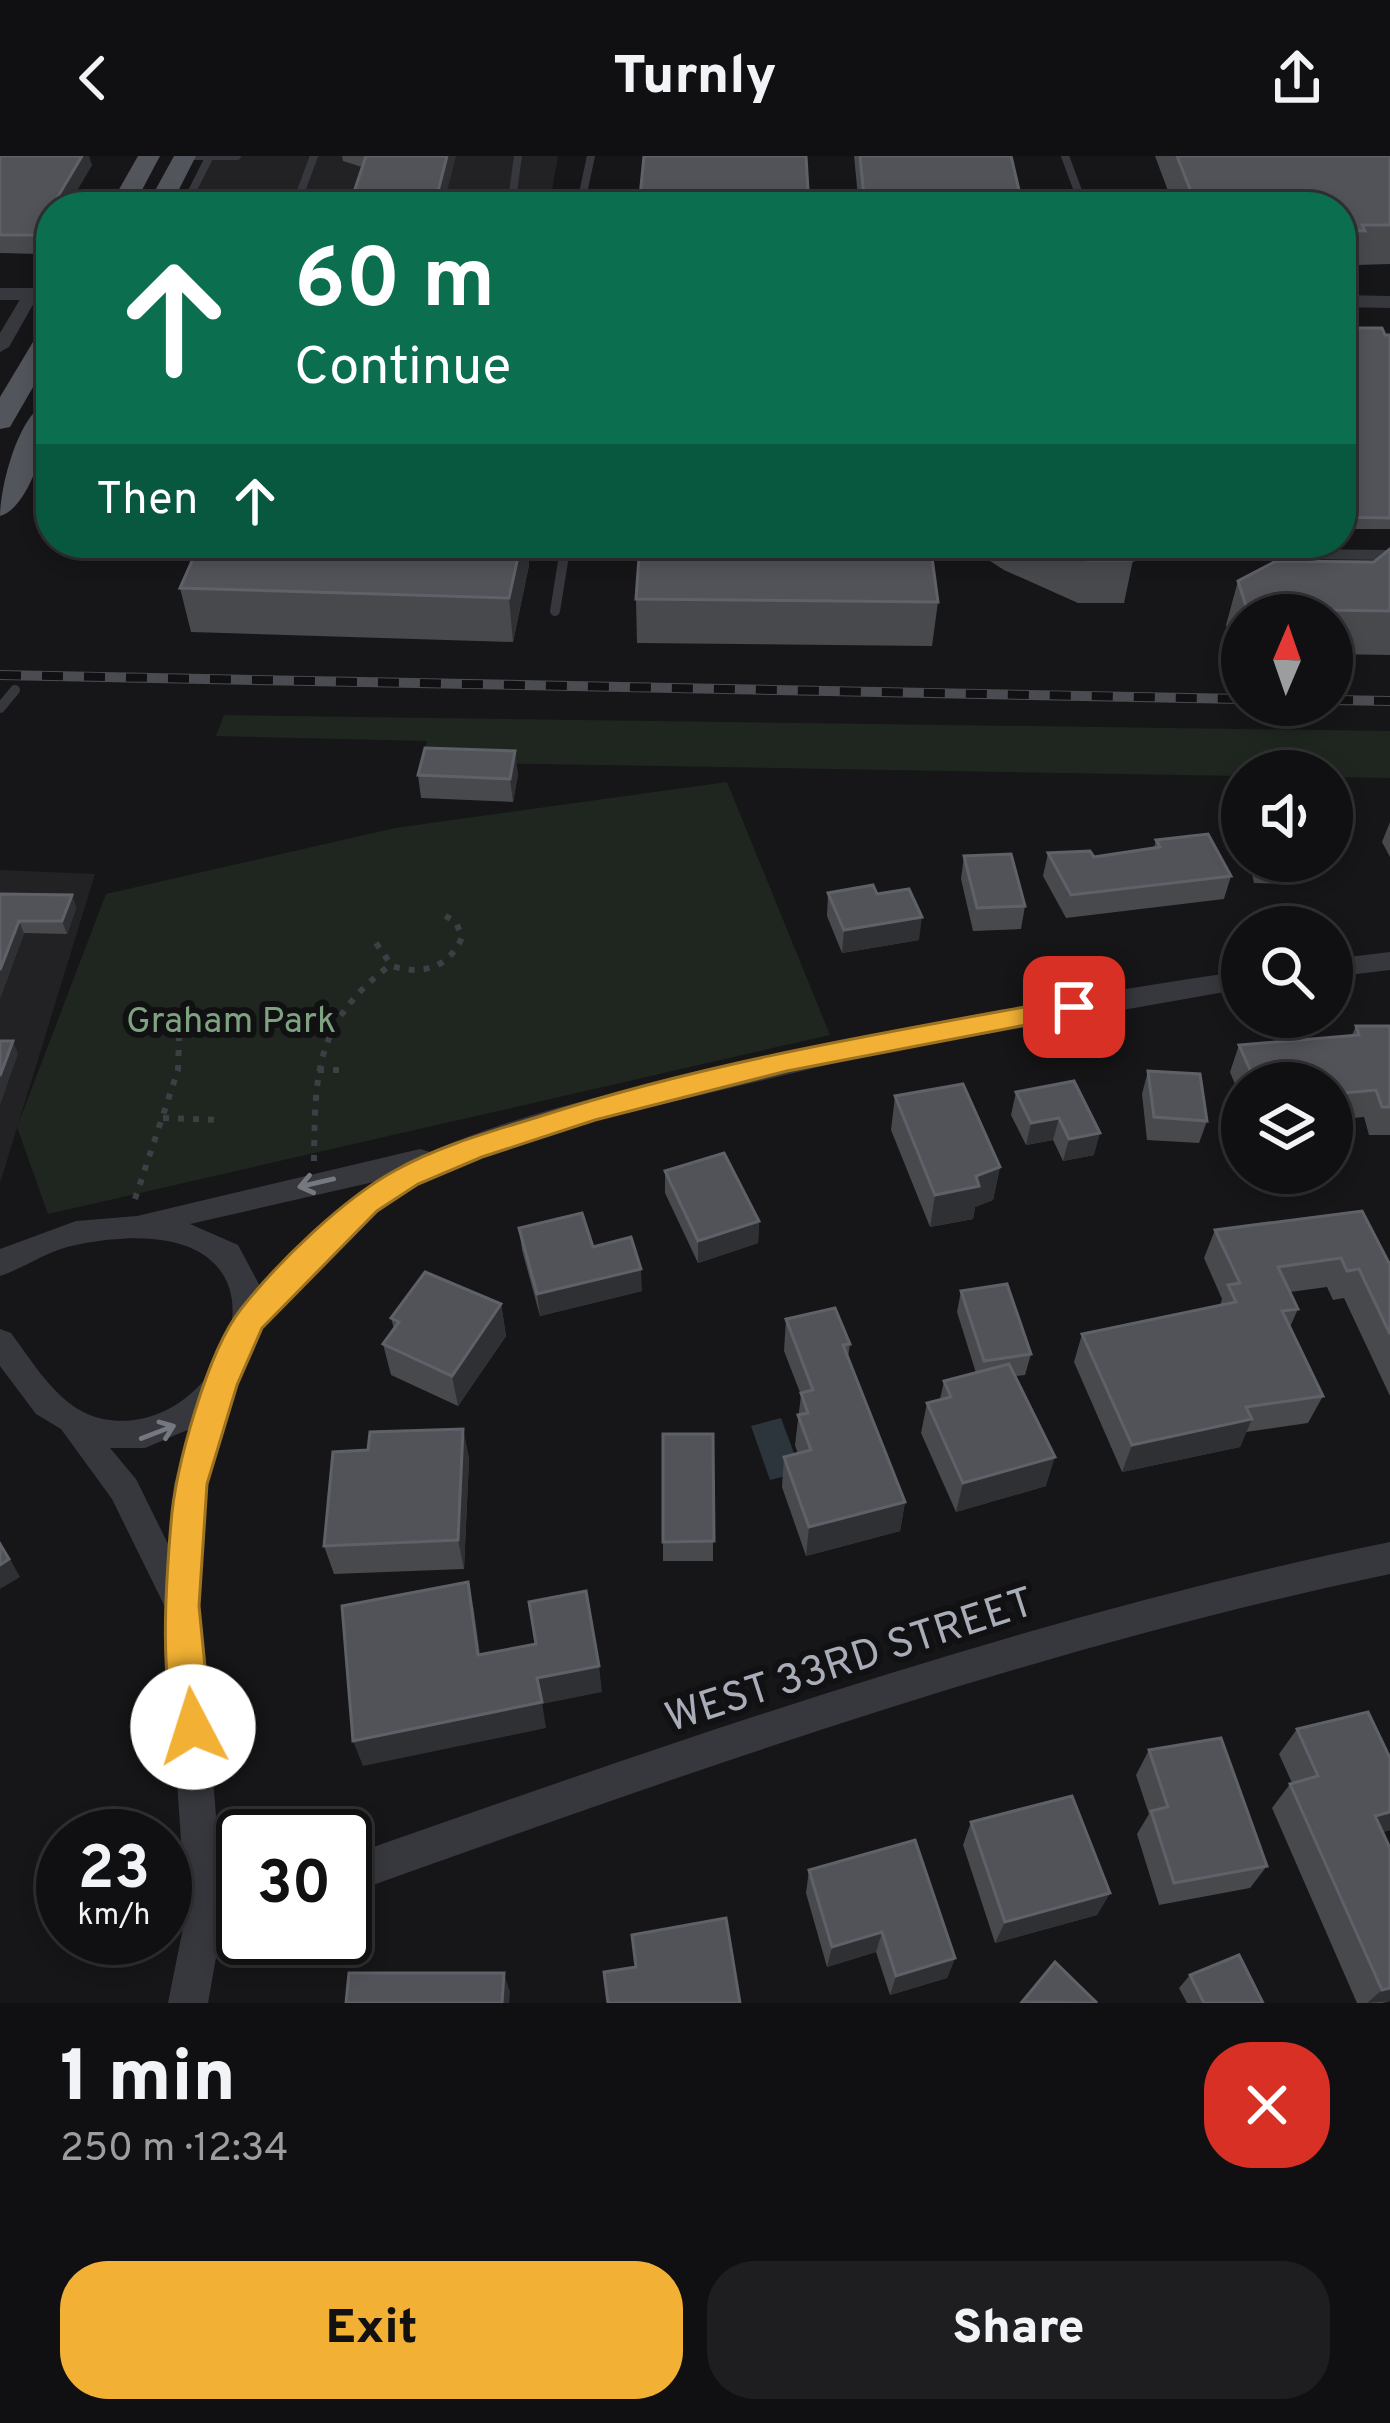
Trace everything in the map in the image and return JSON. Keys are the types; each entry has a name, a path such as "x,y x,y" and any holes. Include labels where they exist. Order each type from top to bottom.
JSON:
{"main road":[{"path":"129,192 149,156"},
{"path":"0,421 36,359"},
{"path":"0,507 36,438"}],"street":[{"path":"0,294 36,294"},
{"path":"0,347 36,300"},
{"path":"1356,301 1390,302"},
{"path":"1353,966 1390,962"},
{"path":"216,1851 182,1606 190,1484 221,1385 250,1320 366,1203 408,1176 472,1149 593,1109 787,1060 1221,984"},
{"path":"0,1248 132,1226 472,1149"},
{"path":"132,1226 205,1241 232,1257 243,1275 250,1320"},
{"path":"0,1264 37,1244"},
{"path":"3,1352 74,1426 124,1489 182,1606"},
{"path":"74,1426 109,1440 138,1439 172,1428 221,1385"},
{"name":"WEST 33RD STREET","path":"372,1867 963,1666 1137,1616 1390,1558"},
{"path":"188,2003 216,1930"}],"lane":[{"path":"188,166 210,156"},
{"path":"188,166 210,156 237,156"},
{"path":"301,192 314,156"},
{"path":"513,192 518,156"},
{"path":"583,192 591,156"},
{"path":"1065,156 1078,192"},
{"path":"1356,555 1390,555"},
{"path":"555,611 564,558"},
{"path":"0,708 15,690"}],"path":[{"path":"313,1183 317,1070 334,1013 360,985 389,965 426,970 452,957 460,947 461,931 442,914"},
{"path":"376,943 389,965"},
{"path":"132,1226 178,1070 179,1038 188,1011 178,1010"},
{"path":"317,1070 344,1070"},
{"path":"161,1118 219,1120"}],"shaded area":[{"path":"206,156 558,156 552,192 188,192"},
{"path":"0,870 95,874 0,1183"},
{"path":"781,1418 801,1472 770,1480 751,1426"}],"green space":[{"path":"224,715 1390,731 1390,778 1353,777 1353,750 1221,750 1221,776 422,762 427,741 216,736"},
{"name":"Graham Park","path":"727,782 830,1035 48,1214 17,1127 106,894 395,828"}],"building":[{"path":"0,156 82,156 61,192 36,192 35,235 0,235"},
{"path":"366,156 447,156 438,192 354,192"},
{"path":"644,156 806,156 808,192 640,192"},
{"path":"860,156 1011,156 1019,192 864,192"},
{"path":"1177,156 1390,156 1390,225 1362,225 1365,231 1356,231 1356,192 1191,192"},
{"path":"1356,328 1382,328 1390,335 1390,518 1356,517"},
{"path":"1390,549 1390,611 1353,610 1353,594 1242,594 1238,581 1276,561 1374,562"},
{"path":"193,558 518,558 509,598 180,588"},
{"path":"639,558 932,558 938,602 636,599"},
{"path":"1083,558 1133,560 1087,560"},
{"path":"425,748 515,751 510,779 418,775"},
{"path":"1208,834 1221,858 1221,877 1071,895 1048,853 1090,851 1094,857 1160,847 1156,840"},
{"path":"1011,854 1025,906 977,908 964,856"},
{"path":"873,885 877,894 909,889 922,917 844,930 828,893"},
{"path":"0,894 72,895 62,921 19,921 0,970"},
{"path":"1356,1026 1390,1026 1390,1107 1382,1107 1376,1090 1353,1092 1353,1062 1247,1062 1239,1045 1353,1038 1359,1035"},
{"path":"0,1041 13,1041 0,1076"},
{"path":"1148,1071 1200,1074 1207,1121 1154,1117"},
{"path":"1074,1081 1100,1133 1069,1139 1059,1118 1031,1123 1016,1092"},
{"path":"963,1084 1000,1167 976,1176 979,1186 935,1195 895,1096"},
{"path":"724,1153 759,1221 698,1241 665,1171"},
{"path":"1362,1211 1390,1265 1390,1334 1359,1269 1347,1271 1341,1258 1278,1267 1298,1309 1282,1311 1323,1396 1246,1407 1252,1419 1132,1445 1082,1334 1236,1302 1228,1285 1240,1283 1215,1230"},
{"path":"582,1213 593,1247 631,1237 641,1269 537,1294 519,1228"},
{"path":"425,1272 501,1304 452,1376 383,1344 399,1322 391,1318"},
{"path":"1007,1284 1031,1354 984,1361 961,1291"},
{"path":"835,1308 850,1344 843,1345 905,1502 809,1527 784,1457 811,1450 798,1415 808,1413 801,1393 813,1390 786,1319"},
{"path":"1009,1364 1055,1457 963,1483 927,1403 951,1397 944,1381"},
{"path":"463,1429 458,1540 324,1546 333,1452 368,1450 370,1432"},
{"path":"663,1434 713,1434 714,1541 663,1542"},
{"path":"0,1544 9,1559 0,1565"},
{"path":"468,1582 478,1655 536,1644 529,1602 586,1591 599,1666 537,1678 542,1702 353,1741 342,1606"},
{"path":"1368,1712 1390,1758 1390,1812 1375,1816 1390,1848 1390,1988 1382,1990 1290,1784 1318,1776 1297,1729"},
{"path":"1221,1738 1267,1866 1174,1883 1151,1811 1168,1807 1149,1750"},
{"path":"1072,1796 1110,1893 1005,1922 971,1822"},
{"path":"915,1840 955,1958 896,1976 882,1932 832,1947 809,1870"},
{"path":"726,1918 740,2003 608,2003 604,1972 636,1967 632,1935"},
{"path":"1239,1955 1263,2003 1204,2003 1190,1975"},
{"path":"1055,1962 1096,2002 1095,2003 1022,2002"},
{"path":"349,1973 504,1973 502,2003 346,2003"}],"railway":[{"path":"0,675 1221,699"},
{"path":"1353,700 1390,701"}],"route":[{"path":"193,1727 182,1606 190,1484 221,1385 250,1320 324,1240 366,1203 408,1176 472,1149 593,1109 787,1060 1074,1007"}]}
